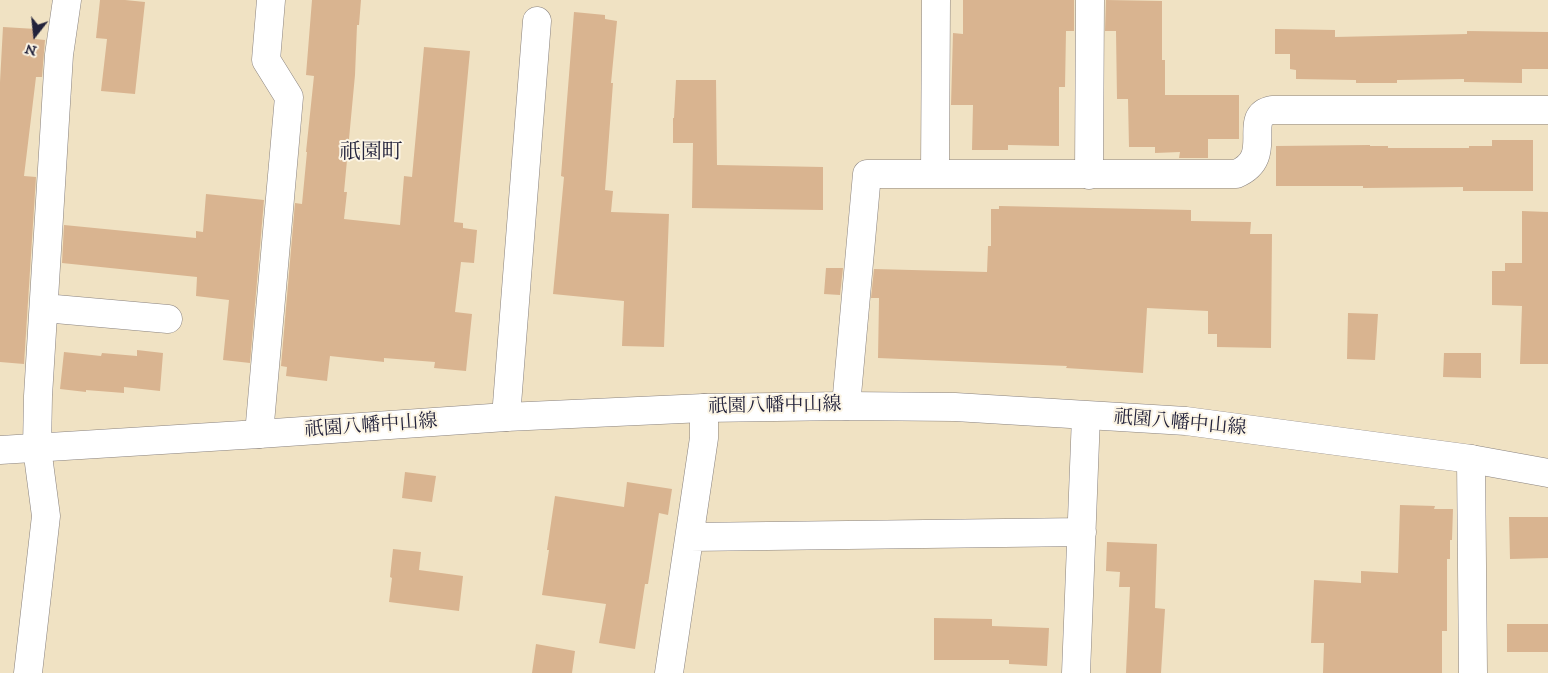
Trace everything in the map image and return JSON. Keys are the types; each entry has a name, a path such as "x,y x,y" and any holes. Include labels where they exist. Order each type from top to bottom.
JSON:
{"street":[{"path":"28,673 46,516 38,448 38,396 59,55 67,0"},
{"path":"259,434 289,97 266,60 271,0"},
{"path":"935,174 936,0"},
{"path":"1089,175 1090,0"},
{"path":"506,417 536,21"},
{"path":"846,406 867,174 1236,174 1245,170 1255,159 1257,153 1258,119 1266,111 1548,110"},
{"path":"44,308 168,318"},
{"name":"祇園八幡中山線","path":"0,450 506,417 704,408 955,407 1186,421 1471,459 1548,474"},
{"path":"669,673 704,438 704,408"},
{"path":"1076,673 1086,416"},
{"path":"1471,459 1473,673"},
{"path":"690,536 1082,532"}],"building":[{"path":"100,0 145,2 135,94 101,91 107,39 96,38"},
{"path":"312,0 361,0 359,25 357,25 355,75 344,192 347,192 344,219 400,225 404,176 412,177 424,47 470,51 454,222 463,223 463,228 477,230 474,263 461,262 455,312 472,314 466,371 434,368 435,362 384,358 384,362 330,356 327,381 286,376 287,367 281,366 295,203 302,204 314,76 306,75"},
{"path":"963,0 1074,0 1074,31 1066,31 1065,87 1059,87 1059,146 1008,145 1008,150 972,150 973,105 951,105 953,33 963,34"},
{"path":"1106,0 1162,1 1162,60 1165,60 1165,95 1239,95 1239,139 1208,139 1208,158 1179,158 1180,152 1155,153 1155,147 1129,147 1128,99 1117,99 1116,31 1105,31"},
{"path":"574,12 605,15 605,19 617,21 611,83 613,83 605,190 613,191 611,212 669,214 664,347 622,346 624,301 553,294 564,177 561,176"},
{"path":"3,27 36,29 35,39 45,40 42,77 36,77 24,176 36,177 24,364 0,362 0,82"},
{"path":"1275,29 1335,30 1335,37 1467,34 1467,31 1548,32 1548,69 1522,69 1522,83 1464,82 1464,79 1397,80 1397,83 1356,83 1356,80 1296,79 1296,70 1290,69 1290,54 1275,54"},
{"path":"676,80 716,80 717,165 823,167 823,210 692,208 693,143 673,143"},
{"path":"1492,140 1533,140 1533,191 1463,191 1463,187 1363,188 1363,186 1276,186 1276,146 1370,145 1388,146 1388,148 1469,148 1469,146 1492,146"},
{"path":"206,194 264,200 250,363 223,360 229,300 196,296 197,277 62,263 64,225 196,238 196,231 203,232"},
{"path":"999,206 1191,210 1191,221 1251,222 1250,234 1272,234 1271,348 1217,347 1217,334 1208,334 1208,311 1147,308 1143,373 1066,368 1067,366 878,358 879,298 871,298 874,269 987,272 988,246 991,246 991,209 999,209"},
{"path":"1522,211 1548,212 1548,364 1520,364 1522,306 1492,305 1492,271 1505,271 1505,263 1522,263"},
{"path":"826,268 843,268 840,295 824,294"},
{"path":"1348,313 1378,314 1375,360 1347,359"},
{"path":"137,350 163,353 160,391 124,387 124,393 60,389 64,352 101,356 102,353 137,356"},
{"path":"1444,353 1481,353 1481,378 1443,377"},
{"path":"405,472 436,476 432,502 402,498"},
{"path":"627,482 672,489 668,515 659,513 648,584 645,584 635,649 599,643 606,604 542,595 555,496 624,507"},
{"path":"1400,505 1435,506 1434,509 1453,509 1450,559 1447,559 1447,631 1442,631 1442,673 1323,673 1324,643 1311,643 1314,580 1361,583 1361,571 1398,573"},
{"path":"1509,517 1548,517 1548,558 1510,559"},
{"path":"1107,542 1157,544 1155,608 1165,609 1161,673 1126,673 1130,587 1119,587 1120,572 1106,571"},
{"path":"393,549 421,552 419,570 463,576 459,611 389,602"},
{"path":"934,618 992,619 992,626 1049,628 1047,666 1009,664 1009,660 934,660"},
{"path":"1507,624 1548,624 1548,652 1507,652"},
{"path":"536,644 575,651 572,673 532,673"}],"district":[{"name":"祇園町","path":"371,154"}]}
